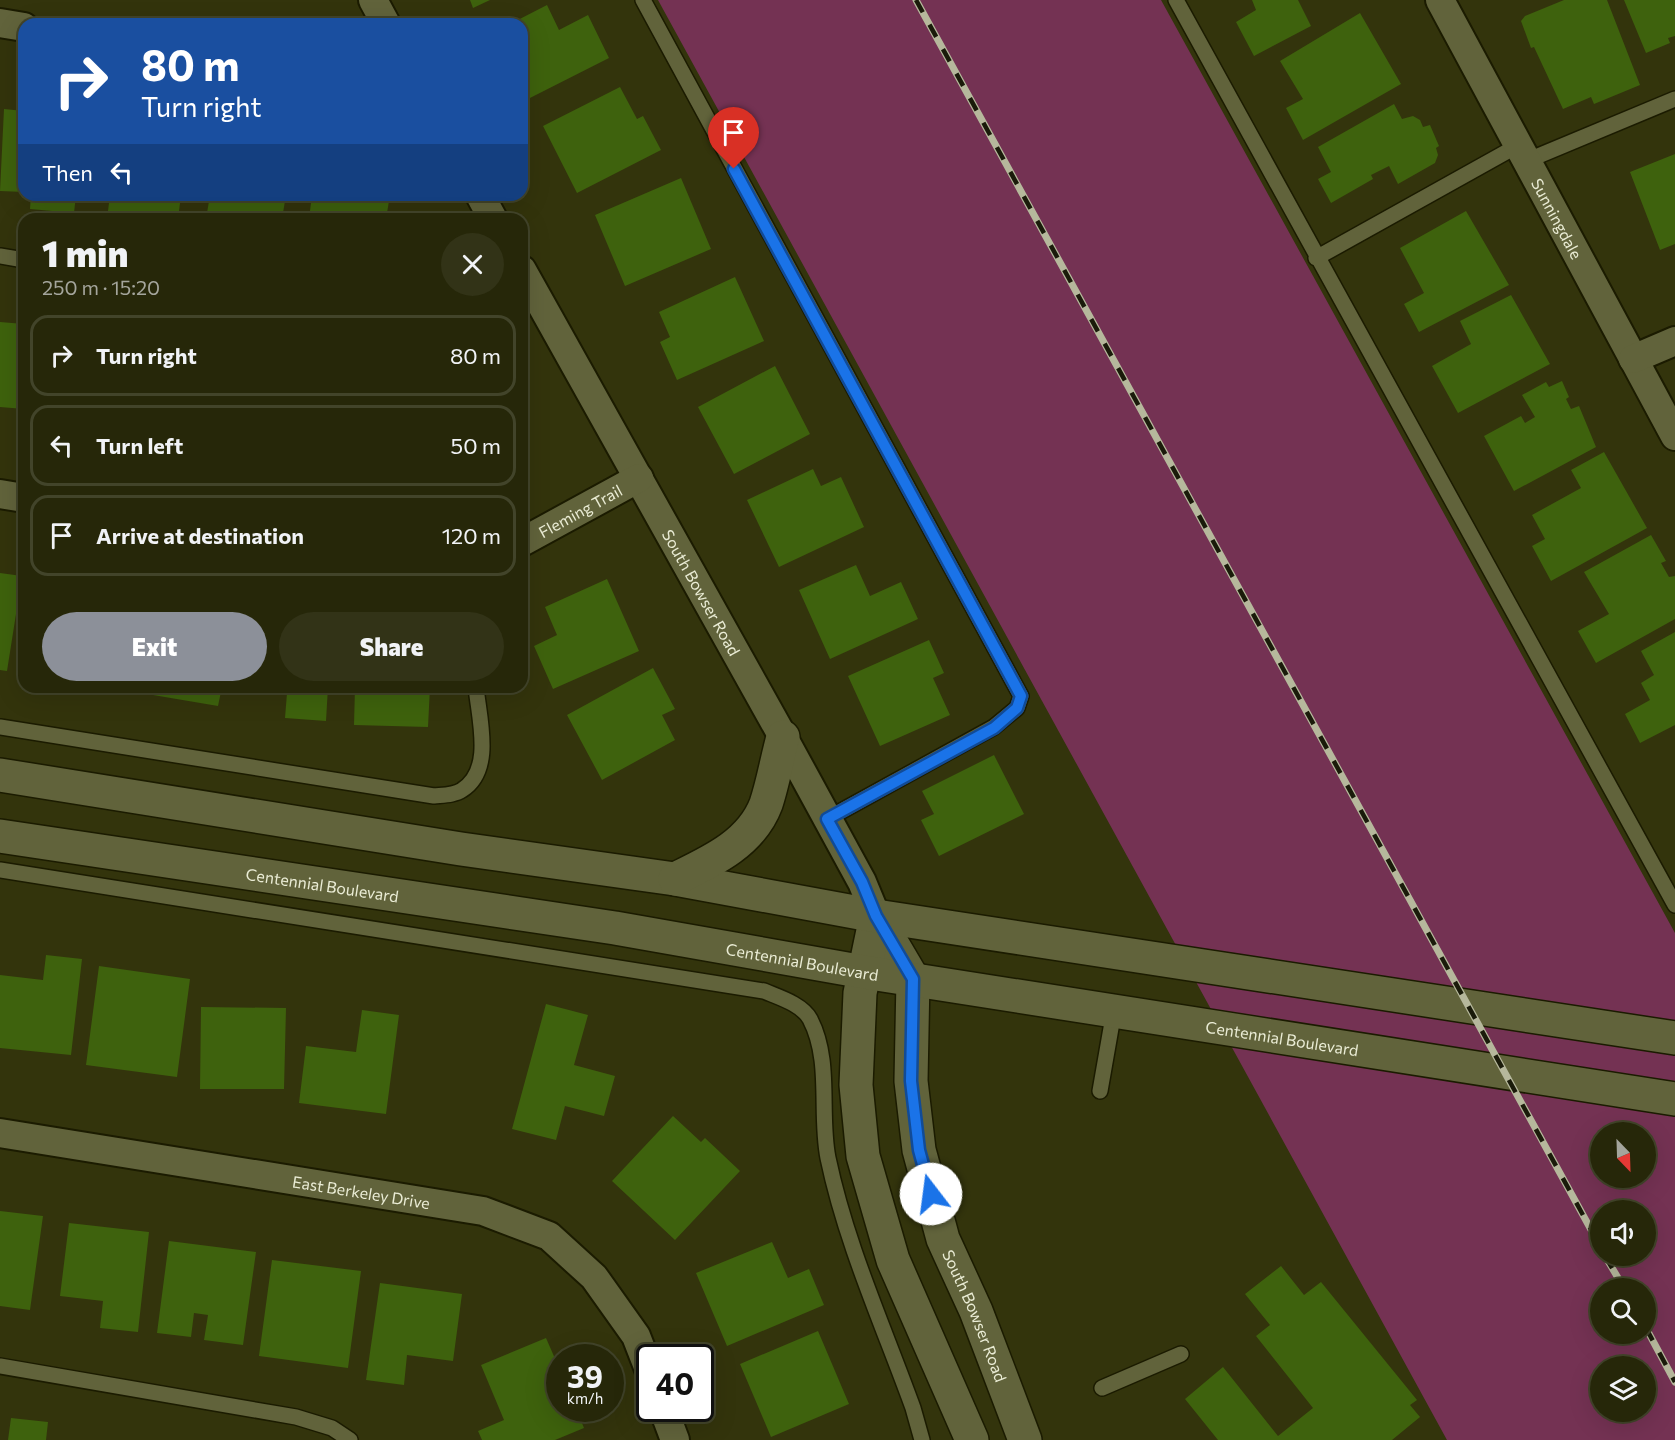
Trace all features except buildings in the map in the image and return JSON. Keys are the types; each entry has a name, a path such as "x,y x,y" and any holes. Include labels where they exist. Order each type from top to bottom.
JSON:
{"main road":[{"path":"675,879 722,856 747,833 765,806 783,737"},
{"path":"0,775 461,849 675,879 876,916 1675,1038"},
{"name":"Centennial Boulevard","path":"0,836 615,928 864,972 1675,1099"},
{"path":"876,916 860,993 856,1085 863,1156 893,1260 972,1440"},
{"name":"South Bowser Road","path":"876,916 913,979 911,1081 919,1150 943,1239 976,1311 1025,1440"}],"street":[{"path":"373,0 383,18"},
{"name":"Sunningdale","path":"1440,0 1675,436"},
{"path":"0,23 18,26"},
{"name":"South Bowser Road","path":"528,281 783,737 862,882 876,916"},
{"path":"1633,359 1675,341"},
{"name":"Fleming Trail","path":"528,539 639,478"},
{"path":"0,494 18,497"},
{"name":"East Berkeley Drive","path":"0,1133 483,1210 549,1236 594,1277 636,1336 639,1344"},
{"path":"668,1422 675,1440"}],"lane":[{"path":"643,0 1021,696 1017,708 994,728 827,819"},
{"path":"1176,0 1316,258 1675,905"},
{"path":"1316,258 1522,153 1675,99"},
{"path":"0,256 18,259"},
{"path":"0,727 434,796 461,791 477,776 482,753 477,693"},
{"path":"0,870 764,991 790,1002 809,1016 820,1043 827,1155 842,1216 913,1408 921,1440"},
{"path":"1100,1091 1114,1011"},
{"path":"1102,1388 1180,1354"},
{"path":"0,1366 296,1417 332,1428 350,1440"}],"shaded area":[{"path":"658,0 1161,0 1675,933 1675,1440 1447,1440"}],"railway":[{"path":"916,0 1590,1228"},
{"path":"1611,1266 1618,1278"},
{"path":"1655,1344 1675,1382"}],"route":[{"path":"734,169 1021,696 1017,708 994,728 827,819 862,882 876,916 913,979 911,1081 919,1150 931,1194"}]}
